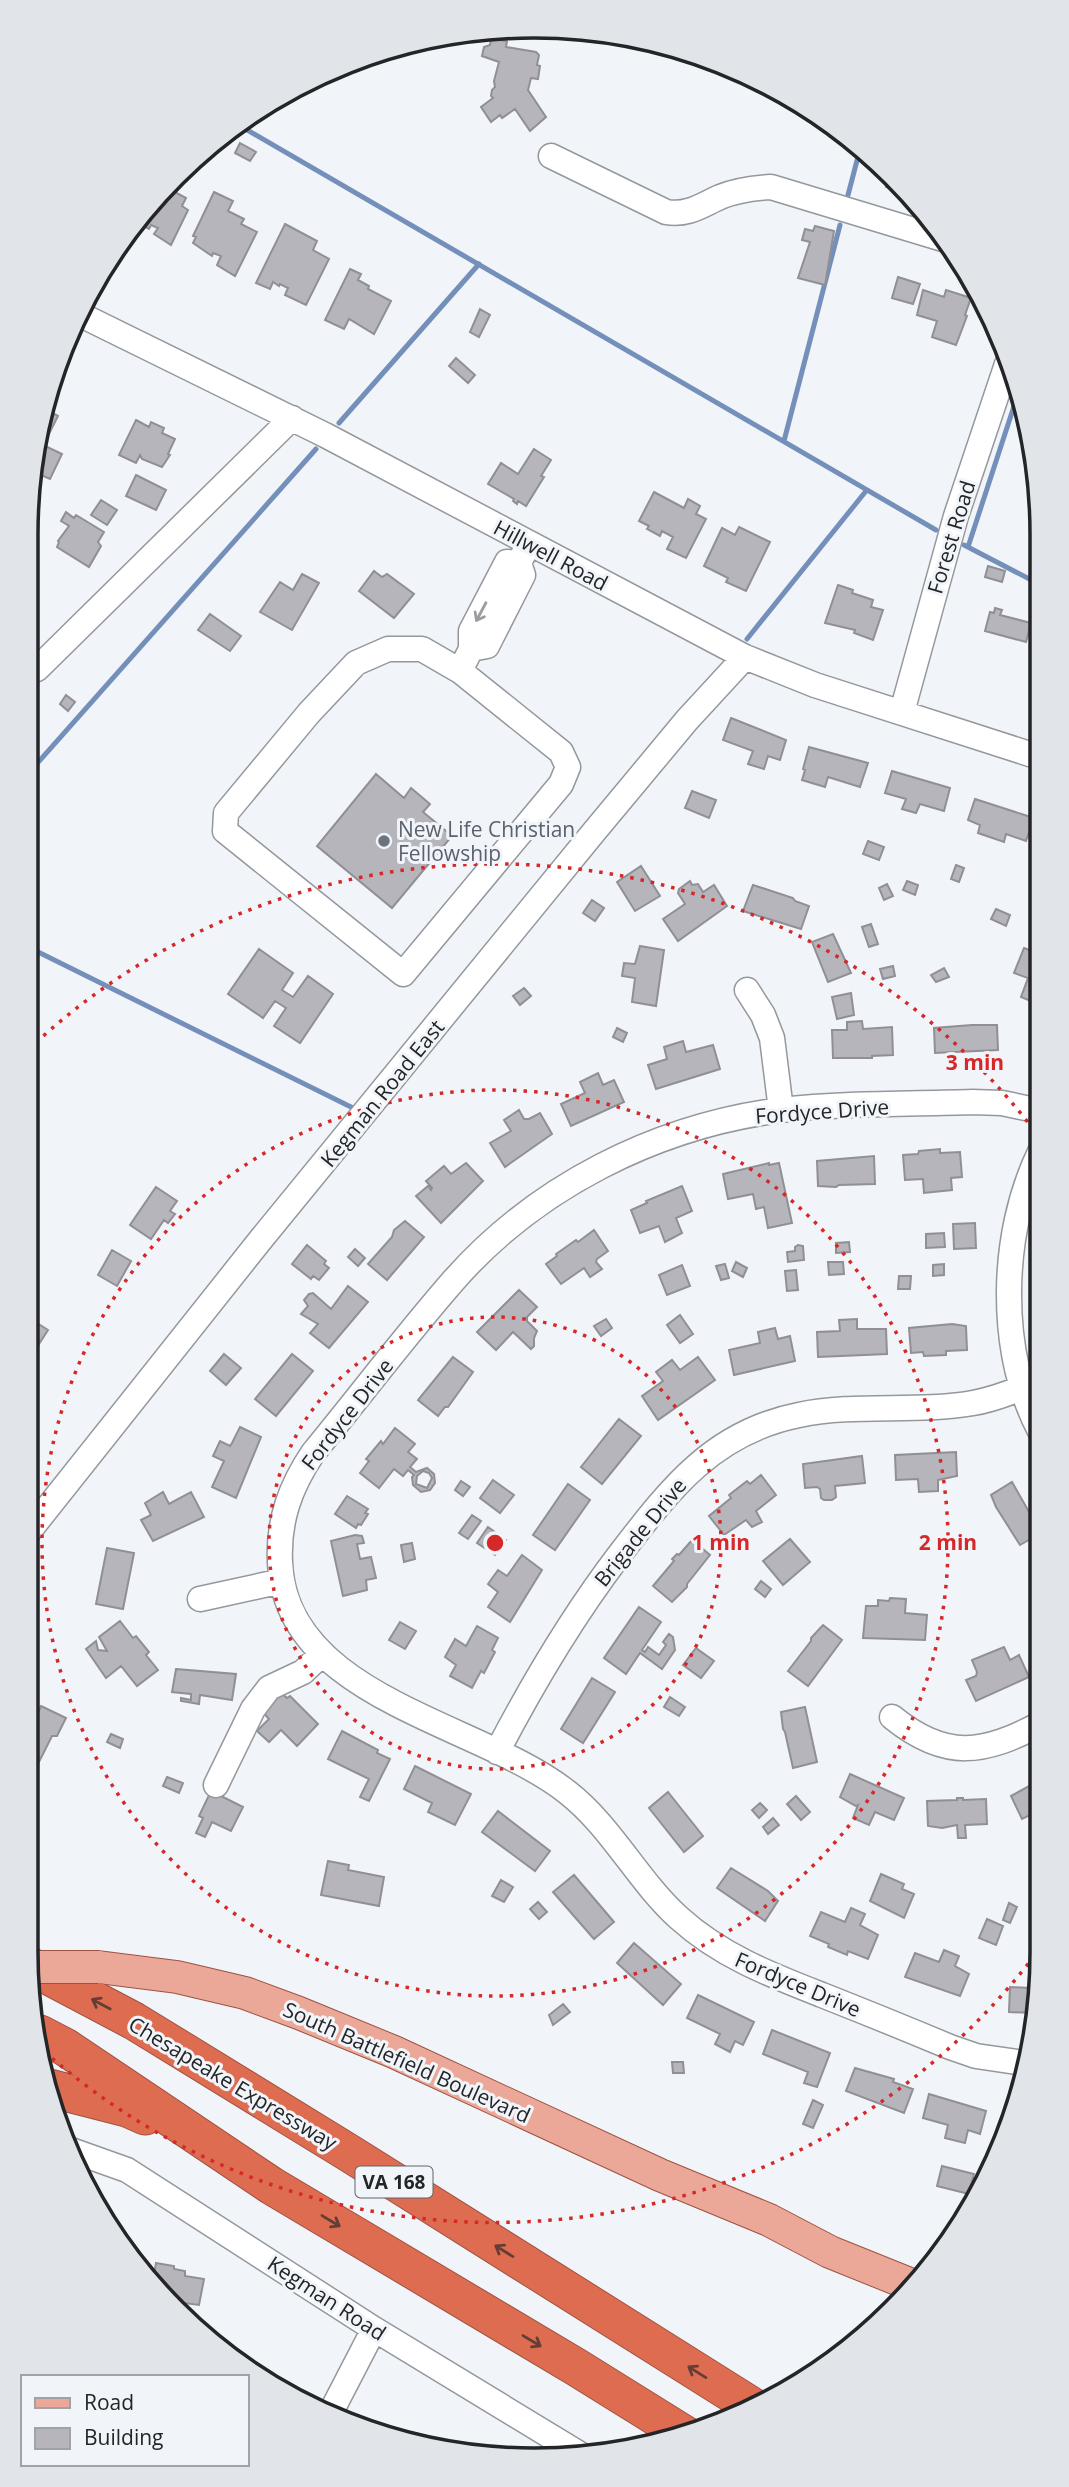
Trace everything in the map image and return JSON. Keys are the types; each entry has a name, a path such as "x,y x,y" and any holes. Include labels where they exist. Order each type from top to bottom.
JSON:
{"highway":[{"name":"Chesapeake Expressway","path":"39,1971 134,2021 744,2402"},
{"path":"46,2037 65,2047 272,2186"},
{"path":"58,2090 127,2108 156,2120 272,2186 675,2428"}],"main road":[{"name":"South Battlefield Boulevard","path":"39,1966 98,1967 177,1977 245,1993 394,2052 660,2175 769,2220 918,2267"},
{"name":"South Battlefield Boulevard","path":"769,2220 830,2252 905,2282"}],"street":[{"path":"551,156 675,214 698,209 721,197 746,189 771,187 929,235"},
{"name":"Hillwell Road","path":"88,319 292,418 524,553 745,657 815,685 1030,754"},
{"name":"Forest Road","path":"902,712 956,516 1004,374"},
{"path":"38,668 292,418"},
{"path":"466,660 471,631 507,562 524,553"},
{"path":"388,649 422,649 466,660 561,752 568,766 561,783 402,974 225,831 226,813 309,713 356,663 388,649"},
{"name":"Kegman Road East","path":"38,1520 262,1238 593,833 687,720 745,657"},
{"path":"747,990 763,1015 772,1038 781,1111"},
{"name":"Fordyce Drive","path":"1018,2062 963,2051 734,1958 708,1942 678,1918 596,1818 568,1792 532,1769 361,1685 340,1671 313,1646 295,1618 282,1581 279,1544 282,1520 300,1473 455,1279 513,1224 579,1177 645,1146 703,1126 781,1111 972,1102 1002,1103 1030,1109"},
{"path":"1030,1173 1017,1214 1011,1249 1009,1292 1011,1326 1030,1403"},
{"name":"Brigade Drive","path":"497,1752 545,1662 590,1595 677,1482 706,1457 744,1434 800,1415 830,1410 962,1405 999,1397 1024,1387"},
{"path":"200,1599 282,1581"},
{"path":"216,1785 253,1709 269,1688 303,1672 322,1654"},
{"path":"892,1717 911,1733 941,1745 958,1748 996,1745 1030,1729"},
{"name":"Kegman Road","path":"82,2154 127,2170 374,2329 568,2447"},
{"path":"334,2406 374,2329"}],"building":[{"path":"491,41 507,41 506,47 536,52 539,55 538,79 531,78 528,90 546,117 530,131 515,109 491,122 481,107 493,98 492,90 495,87 499,62 482,56 484,47 490,45"},
{"path":"240,143 256,152 250,161 235,153"},
{"path":"176,192 186,198 182,206 188,210 171,245 154,234 158,228 151,225 149,229 146,227"},
{"path":"214,192 233,201 228,211 244,219 241,224 257,232 235,276 217,265 221,256 213,253 212,256 193,243 196,237 193,236"},
{"path":"285,224 317,241 313,250 329,259 306,305 285,295 288,288 280,284 279,286 273,282 270,289 256,283"},
{"path":"815,226 834,231 825,285 798,278 810,242 802,240 805,229 813,231"},
{"path":"350,269 361,274 358,280 369,286 368,289 391,301 374,334 349,319 344,329 325,320"},
{"path":"898,277 920,284 913,304 892,298"},
{"path":"923,290 944,297 946,290 971,299 956,345 932,337 937,321 917,315"},
{"path":"480,309 490,315 479,337 470,332"},
{"path":"456,358 475,375 468,383 449,366"},
{"path":"53,413 58,416 49,434"},
{"path":"136,420 149,427 151,422 164,428 162,433 175,439 168,454 170,455 162,467 142,459 140,455 136,463 119,455"},
{"path":"47,447 62,454 50,479 42,476"},
{"path":"534,449 551,460 526,506 518,501 517,504 514,499 488,484 501,463 518,474"},
{"path":"136,475 166,490 156,510 126,496"},
{"path":"654,492 684,508 688,499 700,506 696,514 706,519 686,558 667,549 673,537 662,531 660,536 639,521"},
{"path":"101,500 117,510 107,525 91,515"},
{"path":"66,512 104,532 98,542 101,546 89,567 57,547 58,541 69,526 61,521"},
{"path":"739,527 770,542 746,591 726,582 728,578 704,566 722,528 735,535"},
{"path":"988,566 1005,571 1002,582 985,577"},
{"path":"374,571 382,577 387,574 414,594 394,618 359,591"},
{"path":"302,574 319,583 292,630 260,612 280,582 293,590"},
{"path":"838,585 873,600 871,607 883,610 873,640 854,633 855,630 825,623"},
{"path":"995,608 1002,610 1000,615 1030,623 1026,642 985,631 990,612 994,613"},
{"path":"210,614 241,636 230,651 198,630"},
{"path":"66,695 75,702 68,711 60,704"},
{"path":"731,718 786,740 780,760 768,756 764,769 748,764 753,751 723,740"},
{"path":"809,747 868,763 860,787 828,777 825,787 802,780"},
{"path":"892,771 950,788 944,811 920,804 916,813 902,809 906,799 885,793"},
{"name":"New Life Christian Fellowship","path":"376,774 404,798 411,788 430,804 423,812 452,836 392,908 317,846"},
{"path":"692,791 716,800 709,818 685,808"},
{"path":"975,799 1030,817 1030,830 1026,841 1006,834 1004,842 978,833 980,825 968,820"},
{"path":"868,841 884,847 879,860 863,854"},
{"path":"956,865 964,868 959,882 951,879"},
{"path":"641,866 660,896 635,911 617,882"},
{"path":"690,881 692,885 698,884 703,892 714,885 727,906 678,941 663,919 685,904 678,893 679,889"},
{"path":"907,881 918,885 915,895 903,890"},
{"path":"887,884 893,896 884,900 879,888"},
{"path":"753,885 809,906 801,929 743,911"},
{"path":"592,900 604,908 595,921 583,913"},
{"path":"996,909 1010,915 1006,926 991,919"},
{"path":"871,924 878,944 869,947 862,927"},
{"path":"833,934 851,973 828,982 812,942"},
{"path":"640,946 664,950 656,1006 632,1002 635,978 622,976 624,963 635,964"},
{"path":"1024,948 1030,950 1030,1001 1021,997 1028,978 1014,973"},
{"path":"259,949 293,973 282,990 293,997 308,976 333,994 300,1043 274,1026 286,1008 275,1001 263,1018 228,994"},
{"path":"893,966 895,976 883,979 880,969"},
{"path":"944,968 949,977 936,982 931,975"},
{"path":"524,988 531,996 520,1005 513,996"},
{"path":"851,993 854,1015 837,1019 832,997"},
{"path":"862,1021 863,1029 892,1027 893,1055 833,1058 832,1030 847,1030 847,1022"},
{"path":"997,1025 998,1050 935,1053 934,1028"},
{"path":"617,1028 627,1033 623,1042 613,1037"},
{"path":"683,1041 686,1052 713,1045 720,1069 656,1089 648,1065 667,1059 664,1047"},
{"path":"598,1073 603,1085 614,1080 624,1102 571,1126 561,1104 585,1093 580,1082"},
{"path":"519,1110 524,1119 540,1113 552,1134 505,1167 490,1143 511,1131 504,1120"},
{"path":"940,1149 940,1153 960,1152 962,1177 951,1178 952,1190 924,1193 923,1179 905,1180 903,1155"},
{"path":"874,1156 875,1184 818,1186 817,1161"},
{"path":"466,1163 483,1181 441,1223 416,1196 428,1186 431,1190 426,1181 444,1166 451,1174"},
{"path":"779,1163 792,1223 768,1228 764,1207 756,1209 753,1194 728,1199 723,1174"},
{"path":"682,1186 692,1211 676,1218 682,1233 665,1242 659,1226 640,1233 631,1210"},
{"path":"156,1187 177,1201 170,1211 175,1214 168,1223 164,1220 151,1239 130,1225"},
{"path":"405,1221 424,1237 387,1280 368,1264 392,1237 394,1230"},
{"path":"975,1223 976,1248 954,1249 953,1224"},
{"path":"594,1230 608,1251 596,1262 602,1269 590,1277 584,1268 561,1284 546,1264 557,1256 556,1254"},
{"path":"944,1233 945,1247 926,1248 926,1234"},
{"path":"849,1242 850,1252 836,1253 836,1243"},
{"path":"307,1245 326,1261 324,1264 329,1268 319,1280 313,1276 311,1279 292,1264"},
{"path":"798,1245 803,1246 804,1260 788,1262 787,1252 795,1251"},
{"path":"355,1249 365,1258 358,1266 348,1257"},
{"path":"112,1250 131,1261 117,1286 98,1275"},
{"path":"736,1262 747,1268 743,1277 732,1271"},
{"path":"828,1262 843,1262 844,1274 829,1275"},
{"path":"725,1264 729,1278 721,1280 716,1266"},
{"path":"944,1264 944,1275 933,1276 933,1265"},
{"path":"682,1265 690,1286 667,1295 659,1275"},
{"path":"796,1270 798,1290 787,1291 785,1271"},
{"path":"899,1276 911,1276 910,1289 898,1289"},
{"path":"348,1286 368,1302 329,1348 310,1333 318,1324 301,1314 308,1306 304,1300 313,1293 331,1309"},
{"path":"519,1290 537,1307 527,1317 527,1321 537,1331 534,1346 531,1349 513,1332 496,1350 477,1332"},
{"path":"680,1315 693,1334 680,1343 667,1325"},
{"path":"606,1319 612,1328 601,1336 594,1326"},
{"path":"857,1319 857,1329 886,1329 887,1354 818,1357 817,1332 840,1331 839,1320"},
{"path":"38,1324 48,1330 38,1345"},
{"path":"952,1324 966,1326 967,1350 946,1351 946,1355 924,1356 923,1352 911,1353 909,1328"},
{"path":"775,1328 778,1339 790,1336 795,1361 734,1375 729,1350 760,1343 758,1332"},
{"path":"224,1354 241,1368 226,1385 210,1371"},
{"path":"292,1354 313,1371 276,1416 255,1399"},
{"path":"453,1357 473,1372 448,1407 438,1416 418,1400"},
{"path":"698,1357 715,1380 658,1420 642,1396 663,1381 656,1372 672,1360 680,1370"},
{"path":"619,1419 641,1436 602,1484 581,1467"},
{"path":"240,1427 261,1437 236,1498 212,1487 224,1461 213,1456 220,1441 230,1446"},
{"path":"395,1428 415,1444 408,1452 417,1459 410,1467 416,1472 427,1468 434,1474 435,1483 430,1490 421,1492 413,1485 414,1475 408,1470 403,1476 394,1469 379,1488 360,1473 369,1461 366,1459 381,1441 383,1444","holes":["423,1471 429,1473 432,1478 427,1488 416,1484 417,1476"]},
{"path":"956,1452 957,1476 938,1480 938,1491 919,1492 918,1479 896,1480 895,1455"},
{"path":"862,1456 865,1483 835,1486 836,1497 832,1500 821,1498 820,1489 817,1487 805,1488 803,1464"},
{"path":"761,1475 776,1495 756,1511 762,1522 752,1527 746,1520 724,1535 709,1516 731,1498 729,1495 747,1481 750,1484"},
{"path":"493,1480 514,1495 500,1513 480,1498"},
{"path":"461,1481 470,1487 463,1496 455,1490"},
{"path":"1012,1482 1030,1514 1030,1539 1020,1545 991,1495"},
{"path":"568,1484 590,1500 555,1550 533,1535"},
{"path":"163,1492 169,1504 191,1492 204,1517 153,1541 141,1520 151,1515 145,1503"},
{"path":"347,1496 368,1509 365,1513 368,1514 356,1528 335,1514"},
{"path":"472,1515 481,1521 468,1539 459,1533"},
{"path":"488,1527 506,1540 495,1555 477,1543"},
{"path":"355,1535 362,1536 364,1543 357,1544 360,1559 371,1557 376,1578 366,1580 367,1590 343,1596 331,1541"},
{"path":"790,1539 810,1562 783,1585 763,1561"},
{"path":"692,1540 710,1555 687,1587 672,1602 653,1586 674,1561 672,1559"},
{"path":"412,1543 415,1559 404,1562 401,1545"},
{"path":"107,1548 134,1553 123,1609 96,1604"},
{"path":"522,1555 542,1570 510,1622 488,1607 498,1592 488,1584 498,1570 507,1576"},
{"path":"761,1581 771,1589 765,1597 755,1589"},
{"path":"890,1598 906,1599 905,1613 927,1615 925,1640 863,1638 866,1606 878,1606 878,1600 889,1601"},
{"path":"639,1607 661,1622 642,1650 645,1652 648,1647 659,1655 669,1634 673,1637 675,1650 662,1669 640,1653 626,1674 604,1658"},
{"path":"120,1621 133,1638 136,1636 149,1652 146,1655 158,1670 137,1686 121,1666 106,1678 86,1649 96,1641 98,1650 107,1651 99,1637"},
{"path":"400,1622 416,1631 405,1649 389,1640"},
{"path":"823,1625 842,1640 808,1686 788,1671"},
{"path":"477,1626 498,1638 492,1650 495,1652 472,1688 450,1676 456,1665 445,1657 455,1639 466,1646"},
{"path":"1004,1647 1010,1660 1019,1655 1029,1677 976,1701 966,1680 976,1676 972,1660"},
{"path":"696,1648 714,1661 701,1678 683,1665"},
{"path":"176,1669 236,1674 232,1700 200,1695 199,1704 181,1701 181,1698 191,1700 191,1694 172,1692"},
{"path":"592,1678 615,1692 583,1743 561,1729"},
{"path":"276,1688 287,1698 290,1696 318,1724 297,1746 281,1730 269,1742 257,1731 269,1719 258,1707"},
{"path":"670,1697 685,1707 679,1716 664,1707"},
{"path":"41,1706 66,1718 57,1736 52,1736 38,1764 38,1714"},
{"path":"805,1707 817,1762 793,1768 781,1712"},
{"path":"342,1731 390,1759 369,1801 360,1797 369,1779 328,1759"},
{"path":"111,1734 123,1739 120,1748 107,1742"},
{"path":"415,1766 471,1794 455,1825 428,1812 432,1803 404,1789"},
{"path":"850,1774 904,1798 894,1820 875,1812 869,1825 853,1818 858,1805 840,1797"},
{"path":"167,1777 183,1783 179,1793 163,1786"},
{"path":"1030,1786 1030,1815 1022,1819 1011,1796"},
{"path":"211,1791 243,1807 231,1831 212,1822 205,1837 196,1833 203,1818 199,1816"},
{"path":"668,1792 703,1836 684,1852 649,1808"},
{"path":"796,1796 810,1812 801,1820 787,1804"},
{"path":"986,1799 987,1824 965,1825 966,1838 958,1838 957,1825 942,1828 928,1826 927,1801"},
{"path":"760,1803 767,1810 759,1818 752,1810"},
{"path":"498,1811 550,1851 535,1871 482,1832"},
{"path":"773,1818 779,1825 768,1834 763,1827"},
{"path":"328,1861 349,1865 348,1870 384,1877 379,1906 321,1895"},
{"path":"731,1868 768,1891 778,1901 765,1921 717,1888"},
{"path":"881,1874 904,1884 902,1889 914,1894 904,1918 870,1901"},
{"path":"574,1875 614,1922 594,1939 553,1892"},
{"path":"501,1880 513,1887 504,1902 492,1896"},
{"path":"538,1902 547,1912 539,1919 530,1909"},
{"path":"1009,1903 1017,1907 1010,1923 1003,1920"},
{"path":"851,1908 865,1914 860,1925 878,1935 868,1959 848,1951 847,1955 810,1936 821,1912 845,1922"},
{"path":"987,1919 1003,1926 996,1945 979,1938"},
{"path":"634,1943 681,1984 663,2005 617,1963"},
{"path":"944,1950 959,1956 955,1966 969,1974 960,1996 905,1977 915,1953 939,1962"},
{"path":"1010,1987 1029,1988 1026,2013 1009,2012"},
{"path":"698,1995 754,2022 743,2045 735,2041 730,2052 715,2044 720,2034 687,2018"},
{"path":"563,2004 570,2012 553,2025 549,2015"},
{"path":"772,2030 830,2053 817,2087 804,2083 808,2072 763,2054"},
{"path":"672,2062 683,2062 684,2073 673,2073"},
{"path":"855,2068 894,2079 893,2082 913,2089 904,2113 846,2091"},
{"path":"929,2094 986,2111 980,2134 968,2130 965,2143 945,2138 948,2125 923,2118"},
{"path":"813,2100 823,2105 813,2128 803,2124"},
{"path":"942,2166 974,2174 967,2194 937,2186"},
{"path":"156,2263 174,2266 174,2269 185,2271 185,2276 204,2279 199,2305 184,2303 155,2271"}],"waterway":[{"path":"248,130 936,530"},
{"path":"848,195 858,158"},
{"path":"784,441 840,225"},
{"path":"339,423 479,264"},
{"path":"968,547 1014,406"},
{"path":"38,762 316,449"},
{"path":"747,639 866,491"},
{"path":"964,545 1030,579"},
{"path":"38,952 351,1107"}],"place":[{"name":"New Life Christian Fellowship","path":"384,841"}]}
